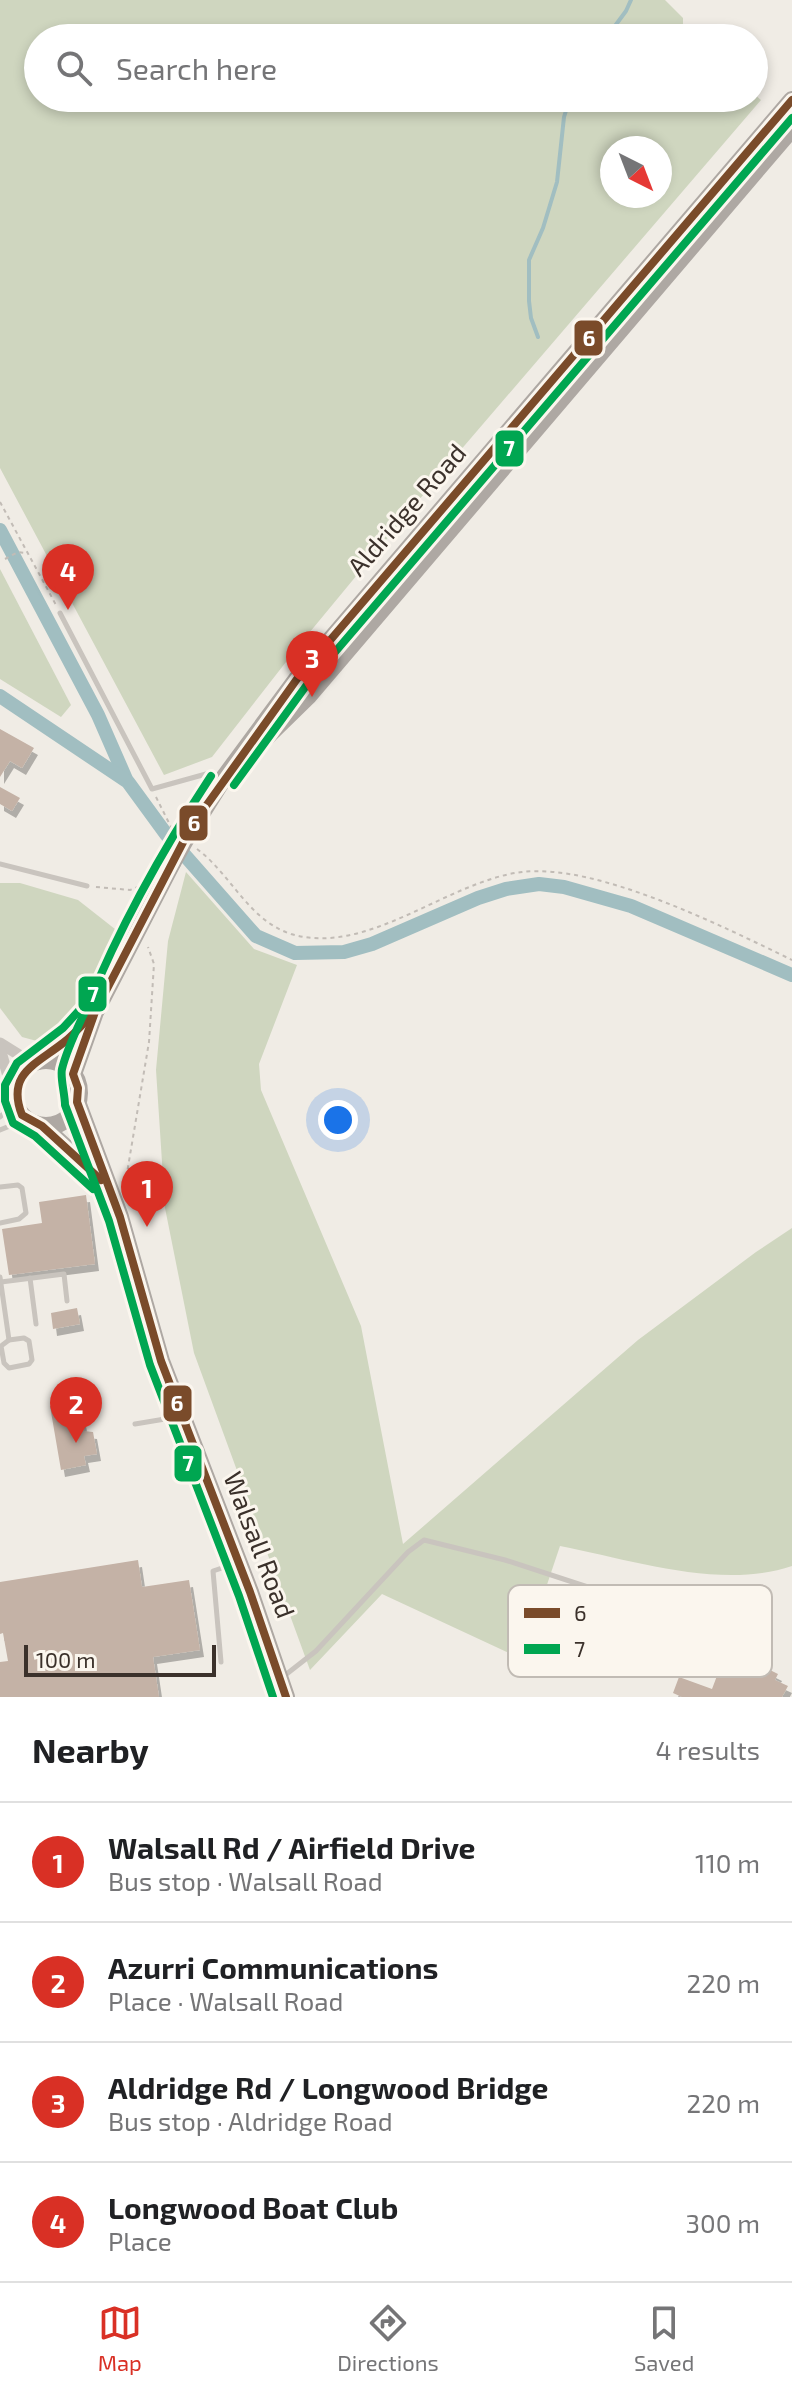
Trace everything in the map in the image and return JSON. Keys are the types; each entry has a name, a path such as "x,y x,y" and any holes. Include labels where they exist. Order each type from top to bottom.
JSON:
{"main road":[{"name":"Aldridge Road","path":"73,1074 95,1012 172,863 223,780 309,695 648,283 792,100"},
{"name":"Aldridge Road","path":"648,283 792,128"},
{"name":"Aldridge Road","path":"35,1062 67,1040 95,1012"},
{"path":"35,1062 56,1062 73,1074 78,1088 77,1102 73,1112 62,1121 34,1122 14,1098 17,1077 35,1062"},
{"name":"Walsall Road","path":"77,1102 115,1187 120,1217 161,1361 283,1688"},
{"name":"Walsall Road","path":"34,1122 115,1187"}],"street":[{"path":"0,1046 35,1062"},
{"path":"0,1046 14,1098"}],"lane":[{"path":"60,613 152,789 206,774 223,780"},
{"path":"0,864 87,886"},
{"path":"0,1117 14,1098"},
{"path":"0,1130 34,1122"},
{"path":"0,1187 18,1185 22,1188 26,1213 19,1219 0,1223"},
{"path":"9,1340 0,1280 64,1274 67,1301"},
{"path":"30,1278 36,1324"},
{"path":"24,1338 29,1341 32,1360 29,1364 9,1368 4,1363 1,1346 9,1340 24,1338"},
{"path":"135,1424 182,1417"},
{"path":"283,1688 408,1552 424,1540 505,1560 582,1585"},
{"path":"221,1662 213,1571 238,1563"}],"path":[{"path":"0,502 60,613"},
{"path":"5,559 18,552 27,553"},
{"path":"152,789 171,829 200,850 247,904 286,932 306,938 326,940 368,930 482,883 521,872 559,871 632,891 792,960"},
{"path":"87,886 130,890 149,882"},
{"path":"115,1187 149,1042 154,964 141,922"}],"green space":[{"path":"0,0 665,0 683,18 683,24 24,24 24,112 751,112 672,204 672,136 600,136 600,208 668,208 447,466 300,644 212,757 164,775 0,468"},
{"path":"0,569 71,705 61,717 0,679"},
{"path":"186,872 254,949 297,965 259,1064 261,1090 361,1326 403,1544 638,1340 792,1228 792,1566 765,1573 706,1574 646,1565 560,1546 547,1585 508,1585 508,1652 382,1594 310,1670 194,1353 165,1208 156,1070 168,941"},
{"path":"0,883 20,883 78,900 120,933 65,1028 48,1044 22,1037 0,1008"}],"building":[{"path":"0,729 34,748 22,768 10,761 0,777"},
{"path":"0,787 20,798 12,811 0,804"},
{"path":"86,1195 95,1264 9,1275 2,1229 42,1223 39,1202"},
{"path":"77,1308 80,1324 53,1329 51,1313"},
{"path":"79,1401 84,1431 93,1432 97,1454 84,1456 86,1465 61,1470 50,1406"},
{"path":"138,1560 142,1587 189,1580 200,1650 153,1657 159,1697 0,1697 0,1662 8,1661 3,1633 0,1634 0,1582"},
{"path":"772,1671 778,1674 775,1680 788,1686 782,1697 682,1697 673,1693 679,1677 712,1689 717,1677 772,1677"}],"waterway":[{"path":"616,24 631,0"},
{"path":"538,337 529,301 529,260 557,182 566,112"},
{"path":"0,530 98,715 126,779"},
{"path":"0,696 128,782 166,834 256,936 295,953 344,952 372,944 478,898 506,889 539,884 564,887 631,906 792,975"}],"transit line":[{"name":"6","path":"286,1697 250,1592 161,1361 120,1217 77,1102 78,1088 73,1074 95,1012 191,827 297,679 792,100"},
{"name":"7","path":"234,785 306,686 792,118"},
{"name":"7","path":"211,776 159,860 128,918 70,1045 62,1077 65,1105 109,1221 150,1365 239,1596 273,1697"},
{"name":"7","path":"85,1004 63,1028 17,1063 5,1085 5,1101 13,1123 35,1136 93,1189"},
{"name":"6","path":"94,1012 72,1036 26,1072 18,1090 18,1101 22,1115 42,1126 101,1180"}],"place":[{"name":"Longwood Boat Club","path":"68,610"},
{"name":"Aldridge Rd / Longwood Bridge","path":"312,697"},
{"name":"Walsall Rd / Airfield Drive","path":"147,1227"},
{"name":"Azurri Communications","path":"76,1443"}]}
